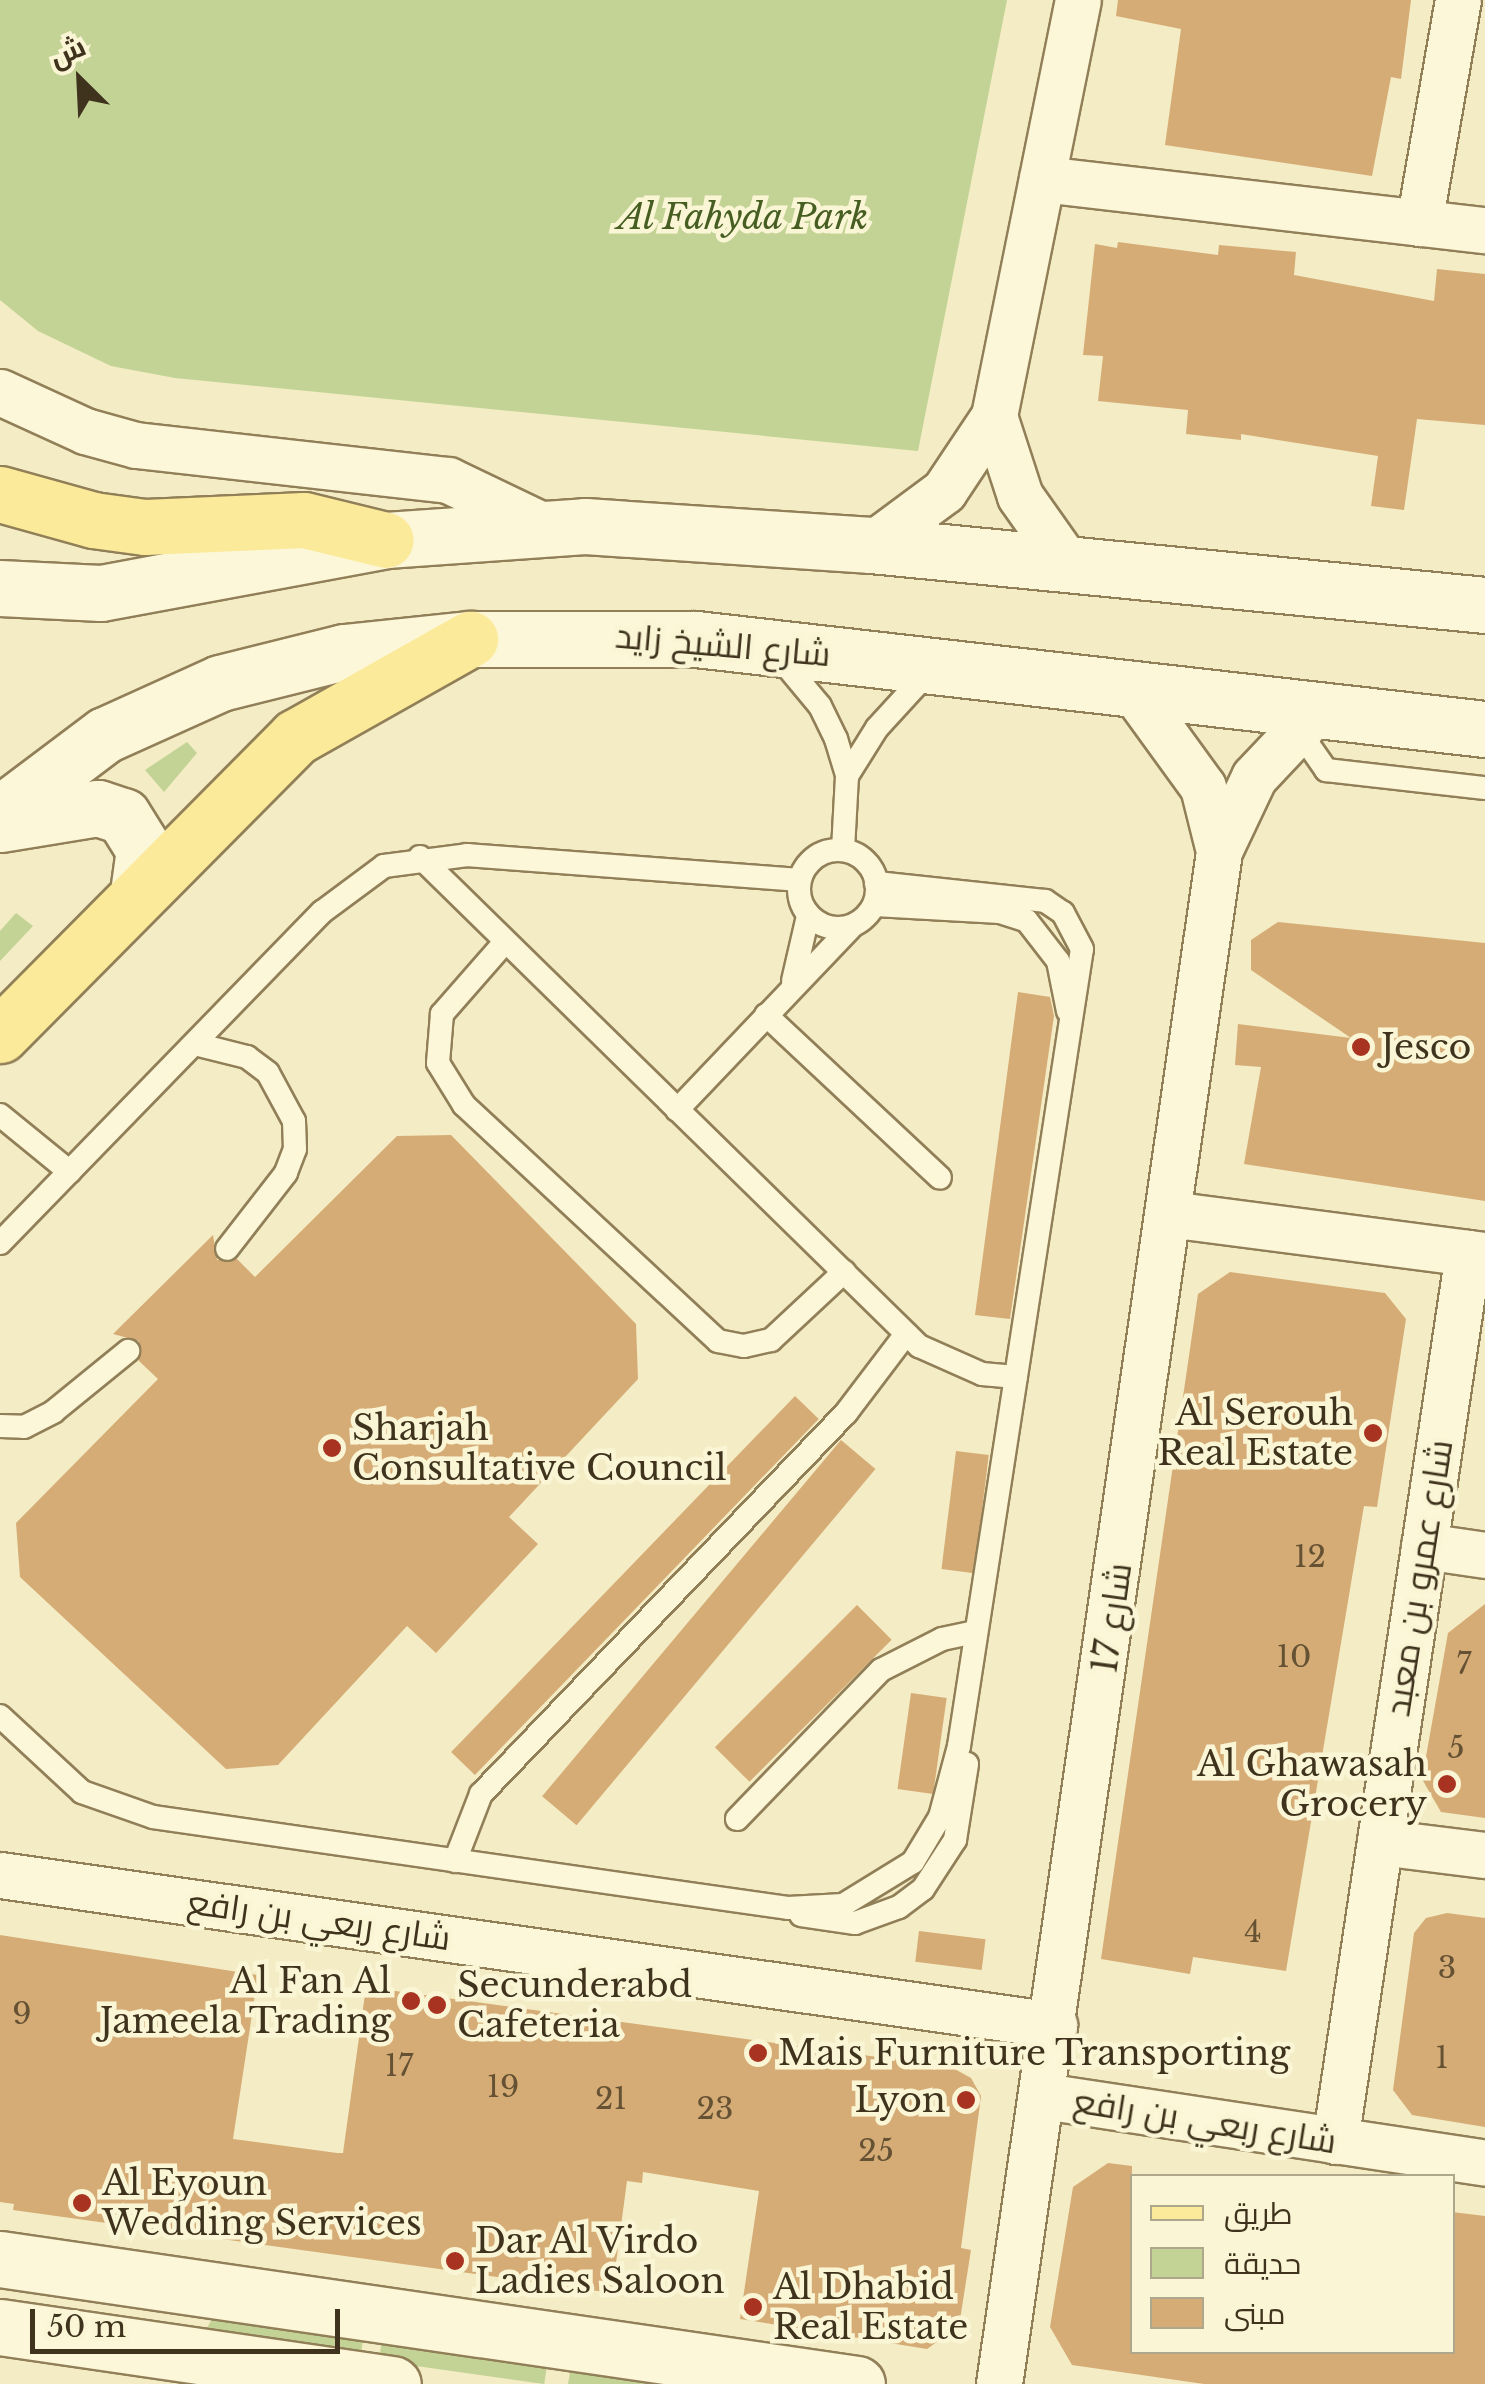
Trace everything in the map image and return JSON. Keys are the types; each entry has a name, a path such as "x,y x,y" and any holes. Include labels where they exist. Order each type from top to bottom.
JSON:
{"main road":[{"path":"0,494 128,524 304,520 386,540"},
{"path":"0,588 101,594 386,540 544,526 651,528 871,546 1485,606"},
{"name":"شارع الشيخ زايد","path":"0,814 105,735 220,683 344,652 470,639 621,634 935,665 1134,692 1485,729"},
{"path":"0,1035 296,737 470,639"},
{"path":"0,824 98,808 123,816 144,849 138,893"},
{"path":"0,2259 857,2384"},
{"path":"0,2290 40,2286 60,2267"},
{"path":"0,2327 393,2384"}],"street":[{"path":"871,546 944,491 994,416 1078,0"},
{"path":"1419,223 1458,0"},
{"path":"1042,179 1485,230"},
{"path":"0,392 85,431 136,445 448,480 544,526"},
{"path":"994,416 1020,496 1068,564"},
{"name":"شارع 17","path":"1134,692 1194,770 1219,850"},
{"name":"شارع 17","path":"999,2384 1044,2096 1219,850 1254,777 1318,710"},
{"path":"1169,1214 1477,1254"},
{"name":"شارع عمرو بن معبد","path":"1336,2141 1424,1546 1477,1254"},
{"path":"1424,1546 1485,1555"},
{"path":"1380,1842 1485,1855"},
{"name":"شارع ربعي بن رافع","path":"0,1875 1054,2025"},
{"name":"شارع ربعي بن رافع","path":"1044,2096 1485,2163"}],"lane":[{"path":"771,649 820,706 846,776 843,850"},
{"path":"846,776 877,728 935,665"},
{"path":"1318,710 1308,744 1326,770 1485,788"},
{"path":"798,880 815,857 843,850 869,864 876,894"},
{"path":"0,1244 350,885 384,866 420,858 467,855 798,880"},
{"path":"420,858 906,1334 949,1364 1016,1377"},
{"path":"790,989 804,954 808,916 798,880"},
{"path":"0,1716 72,1784 128,1813 788,1908 820,1921 855,1923 898,1907 923,1890 948,1853 962,1810 967,1765 961,1721 1069,1019 1058,961 1040,932 1000,912 937,899 876,894"},
{"path":"677,1110 852,926 876,894"},
{"path":"808,916 833,929 852,926"},
{"path":"505,942 455,992 436,1038 448,1086 478,1119 718,1341 744,1346 771,1340 844,1272"},
{"path":"766,1015 940,1178"},
{"path":"195,1044 222,1046 268,1073 294,1121 295,1148 286,1173 227,1249"},
{"path":"0,1114 70,1172"},
{"path":"455,1861 482,1794 846,1413 906,1334"},
{"path":"0,1426 24,1427 53,1412 128,1351"},
{"path":"737,1819 881,1670 926,1646 976,1632"}],"green space":[{"name":"Al Fahyda Park","path":"0,0 1007,0 918,451 175,378 111,366 38,331 0,300"},
{"path":"187,742 197,753 164,792 145,770"},
{"path":"16,913 33,926 0,961 0,931"},
{"path":"214,2316 363,2336 361,2358 205,2331"},
{"path":"382,2339 547,2362 544,2384 379,2361"},
{"path":"571,2367 697,2384 568,2384"}],"building":[{"path":"1118,0 1411,0 1401,79 1391,77 1372,176 1165,145 1181,29 1116,16"},
{"path":"1118,242 1218,255 1219,245 1296,252 1294,275 1434,301 1437,269 1485,274 1485,425 1417,419 1404,510 1371,506 1378,456 1241,434 1241,440 1186,434 1188,410 1098,401 1103,356 1083,355 1095,244 1117,248"},
{"name":"Jesco","path":"1278,922 1485,943 1485,1201 1244,1164 1261,1067 1235,1065 1238,1024 1351,1038 1251,970 1251,940"},
{"path":"1018,992 1050,997 1054,1016 1010,1319 975,1315"},
{"name":"Sharjah Consultative Council","path":"451,1135 636,1324 638,1379 509,1517 538,1544 436,1653 407,1626 278,1765 226,1769 20,1577 16,1523 158,1379 139,1361 139,1341 113,1334 213,1235 217,1260 237,1259 255,1277 397,1136"},
{"path":"1230,1272 1385,1293 1406,1319 1377,1507 1364,1506 1286,1971 1193,1957 1190,1974 1101,1959 1198,1294"},
{"path":"795,1396 819,1419 475,1775 451,1752"},
{"path":"841,1440 875,1469 577,1825 542,1796"},
{"path":"956,1451 989,1455 974,1573 941,1569"},
{"path":"1485,1604 1485,1818 1441,1812 1422,1779 1448,1633"},
{"path":"857,1605 892,1640 750,1782 715,1747"},
{"path":"911,1693 947,1698 933,1794 898,1789"},
{"path":"1447,1913 1485,1918 1485,2127 1412,2115 1393,2090 1414,1933 1426,1918"},
{"path":"919,1931 986,1939 982,1970 915,1962"},
{"path":"0,1935 258,1975 233,2139 343,2153 366,1987 951,2067 971,2078 981,2096 961,2248 971,2250 959,2326 927,2349 740,2319 759,2191 643,2172 642,2183 627,2181 612,2293 13,2210 14,2204 0,2202"},
{"path":"1108,2163 1132,2166 1130,2354 1455,2354 1455,2212 1485,2216 1485,2384 1204,2384 1072,2365 1050,2327 1073,2187"}],"place":[{"name":"Jesco","path":"1361,1047"},
{"name":"Al Serouh Real Estate","path":"1373,1433"},
{"name":"Sharjah Consultative Council","path":"332,1448"},
{"name":"Al Ghawasah Grocery","path":"1447,1784"},
{"name":"Al Fan Al Jameela Trading","path":"411,2001"},
{"name":"Secunderabd Cafeteria","path":"437,2005"},
{"name":"Mais Furniture Transporting","path":"758,2053"},
{"name":"Lyon","path":"966,2100"},
{"name":"Al Eyoun Wedding Services","path":"82,2203"},
{"name":"Dar Al Virdo Ladies Saloon","path":"455,2261"},
{"name":"Al Dhabid Real Estate","path":"753,2307"}]}
